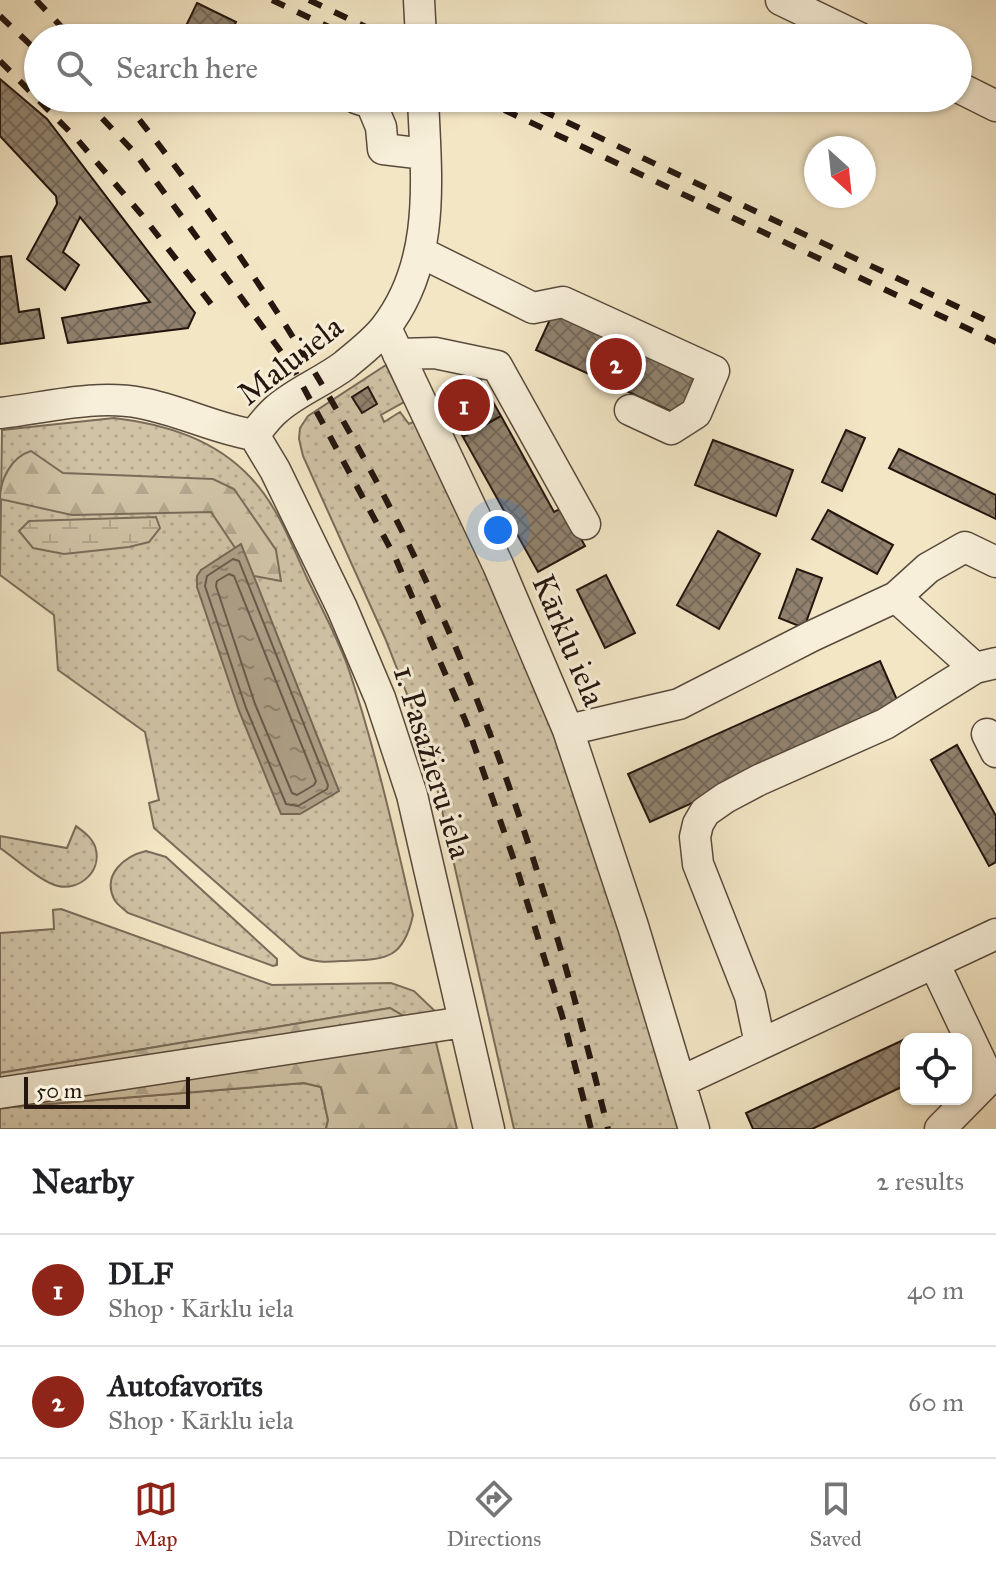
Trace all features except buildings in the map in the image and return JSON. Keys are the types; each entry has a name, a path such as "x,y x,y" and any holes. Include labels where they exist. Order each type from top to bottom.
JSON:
{"street":[{"path":"419,0 420,24"},
{"path":"781,0 831,24"},
{"path":"972,94 996,106"},
{"path":"375,112 381,127 383,149 425,154"},
{"path":"424,112 427,207 422,253 403,299 392,341 497,366 585,524"},
{"path":"422,253 533,308 563,302 714,371 696,413 671,429 630,410"},
{"name":"Malu iela","path":"0,413 105,401 138,402 172,409 229,432 254,435 277,408 392,341"},
{"name":"Kārklu iela","path":"392,341 498,565 568,730 682,1081 694,1129"},
{"name":"1. Pasažieru iela","path":"254,435 275,470 329,580 380,698 412,795 489,1129"},
{"path":"568,730 679,704 896,597 928,568 965,547 996,562"},
{"path":"760,1044 750,996 698,864 695,837 698,824 705,812 725,798 885,724 986,666 896,597"},
{"path":"682,1081 996,934"},
{"path":"934,963 992,1081 940,1129"},
{"path":"0,1093 464,1022"}],"green space":[{"path":"386,365 404,402 381,415 384,422 400,412 409,424 415,421 514,629 567,755 681,1129 514,1129 436,784 410,702 385,638 303,456 299,439 300,428 308,416"},
{"path":"114,418 170,429 222,453 261,489 283,526 348,667 384,790 413,915 404,941 390,954 381,958 332,962 300,956 154,828 149,803 159,800 145,732 58,670 54,615 0,575 2,430"},
{"path":"31,451 63,473 213,479 234,489 276,550 281,581 254,576 211,512 72,515 0,499 8,470 18,458"},
{"path":"156,517 160,528 149,542 64,554 33,548 19,531 29,521"},
{"path":"76,826 93,842 97,858 92,872 74,886 51,884 0,848 0,836 67,848"},
{"path":"146,851 166,857 277,959 277,965 128,913 115,901 111,890 113,874 130,857"},
{"path":"61,909 272,985 391,983 414,991 437,1013 417,1024 390,1008 0,1073 0,933 54,929 53,910"},
{"path":"390,1008 434,1034 457,1129 326,1129 328,1120 321,1087 304,1083 0,1108 0,1073"},
{"path":"304,1083 321,1087 328,1120 326,1129 0,1129 0,1108"}],"water":[{"path":"241,544 339,791 300,814 281,814 239,711 197,587 197,576 201,570"}],"railway":[{"path":"36,0 59,24"},
{"path":"272,0 323,24"},
{"path":"309,0 360,24"},
{"path":"0,16 24,39"},
{"path":"0,61 24,85"},
{"path":"50,112 141,214 215,309"},
{"path":"96,112 135,153 293,368 395,557 466,722 516,866 564,1022 591,1129"},
{"path":"133,112 230,242 280,317 372,472 413,553 484,718 520,819 567,973 608,1129"},
{"path":"509,112 996,342"},
{"path":"546,112 996,325"}],"place":[{"name":"Autofavorīts","path":"616,364"},
{"name":"DLF","path":"464,405"}]}
